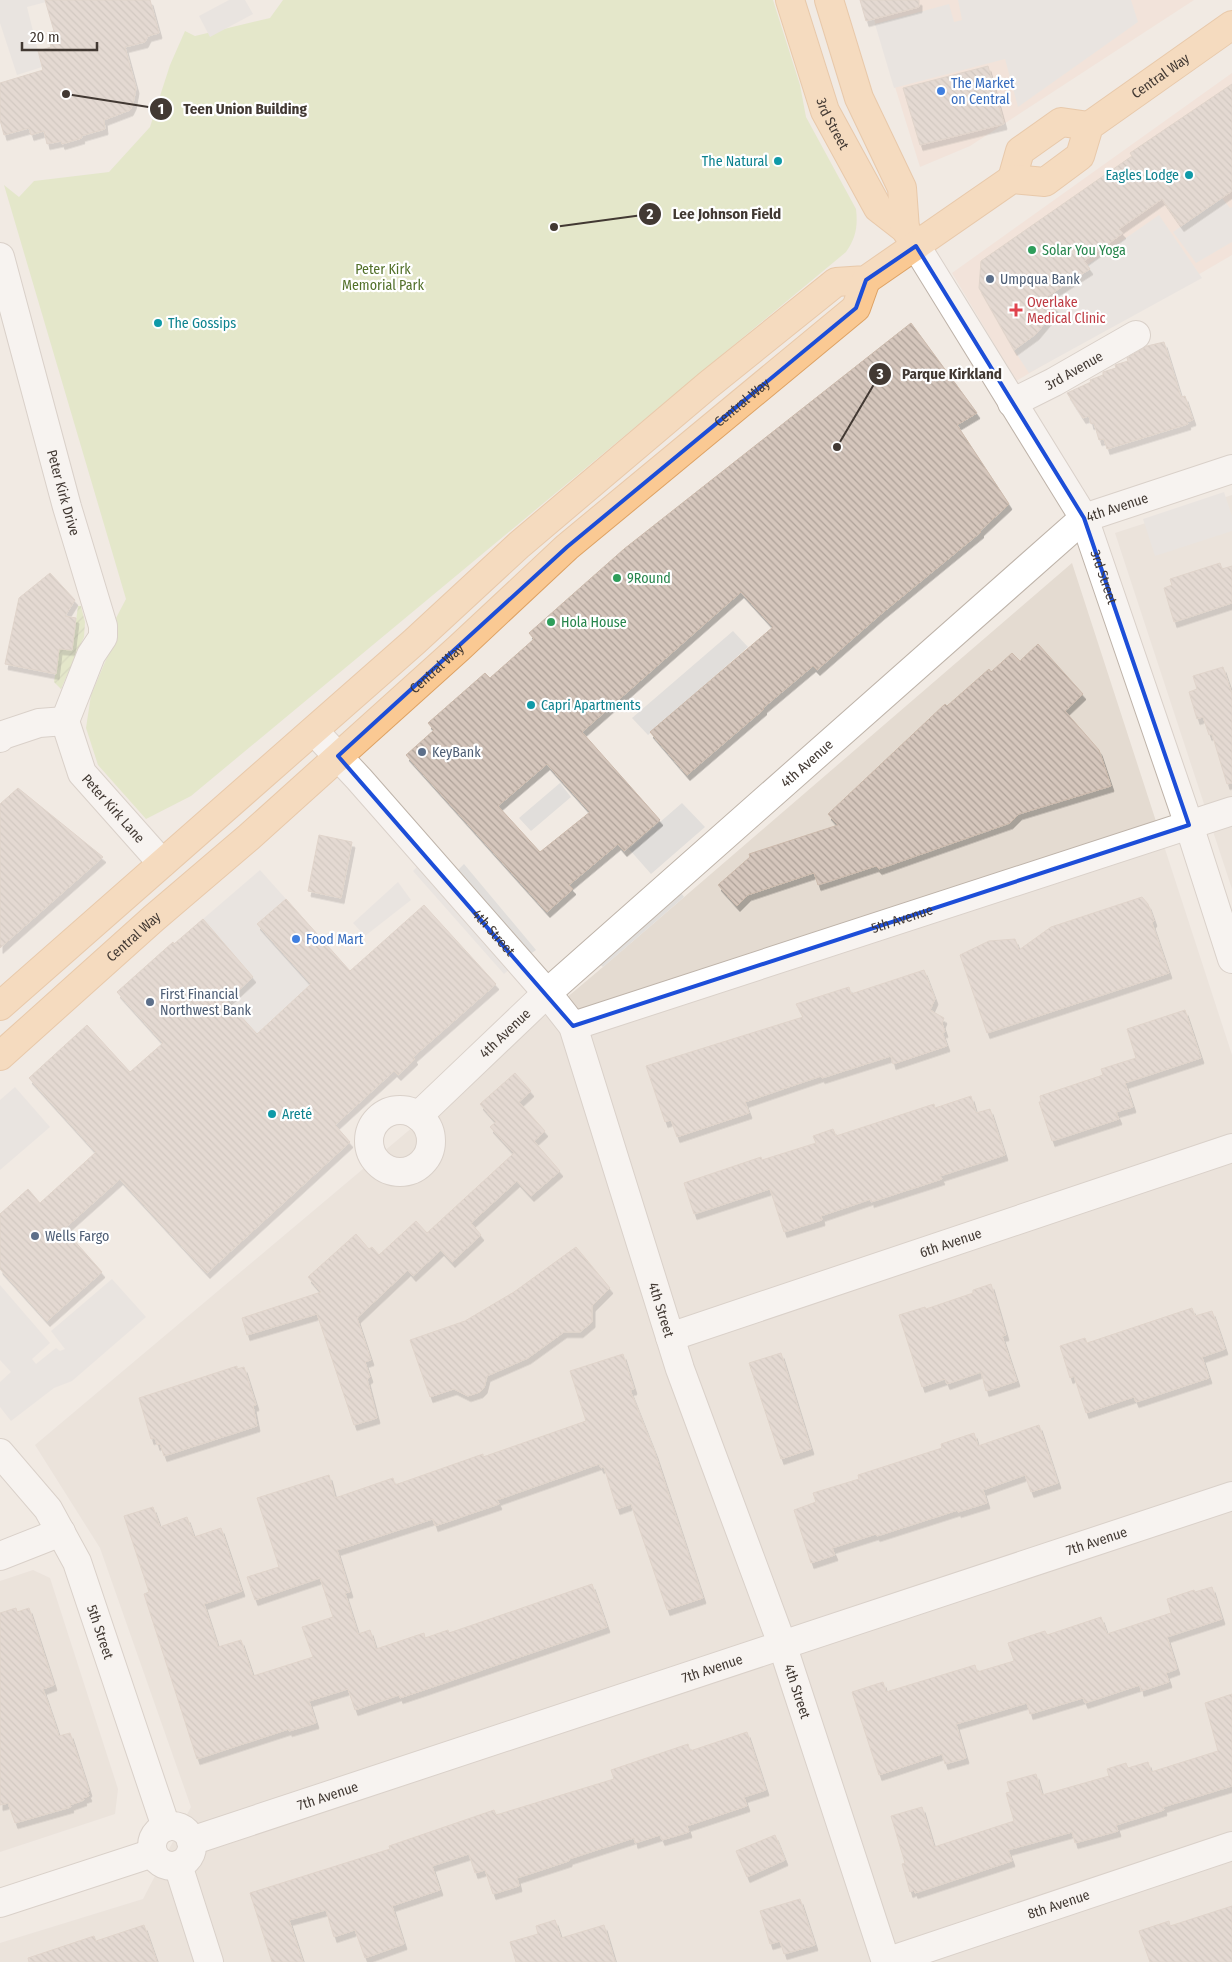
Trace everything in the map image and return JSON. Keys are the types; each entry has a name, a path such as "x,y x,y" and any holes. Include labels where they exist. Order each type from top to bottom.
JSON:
{"main road":[{"name":"3rd Street","path":"790,0 825,111 878,208 910,238"},
{"name":"3rd Street","path":"829,0 859,98 902,188 910,238"},
{"name":"Central Way","path":"1089,126 1232,25"},
{"path":"0,1006 314,731 519,546 708,385 836,282 866,280 910,238 1012,179 1045,182 1080,156 1089,126 1061,122 1020,151 1012,179"},
{"name":"Central Way","path":"0,1056 249,837 459,648 567,547 856,308 866,280"},
{"path":"162,863 188,889"}],"street":[{"name":"3rd Street","path":"910,238 1084,518 1189,825 1232,959"},
{"name":"Peter Kirk Drive","path":"0,257 67,507 103,626 103,637 91,655 65,721"},
{"name":"3rd Avenue","path":"1012,403 1054,382 1136,335"},
{"name":"4th Avenue","path":"418,1116 547,992 1084,518 1232,469"},
{"path":"0,738 39,723 65,721"},
{"name":"Peter Kirk Lane","path":"65,721 82,774 162,863"},
{"name":"4th Street","path":"314,731 547,992 573,1026 680,1369 782,1644 886,1962"},
{"name":"5th Avenue","path":"573,1026 1232,811"},
{"path":"399,1110 418,1116 430,1132 431,1143 426,1157 416,1168 406,1172 385,1174 372,1155 369,1145 369,1135 373,1125 389,1112 399,1110"},
{"name":"6th Avenue","path":"670,1337 1232,1148"},
{"name":"5th Street","path":"0,1454 48,1509 77,1562 166,1827"},
{"name":"7th Avenue","path":"191,1842 1232,1496"},
{"path":"0,1556 62,1532"},
{"path":"172,1826 184,1830 191,1842 190,1855 178,1865 168,1866 161,1863 153,1853 152,1840 160,1830 166,1827 172,1826"},
{"name":"8th Avenue","path":"886,1962 1232,1846"},
{"path":"0,1903 153,1853"},
{"path":"178,1865 209,1962"}],"highlighted area":[{"path":"916,246 1084,518 1189,825 573,1026 338,756 567,547 856,308 866,280"}],"shaded area":[{"path":"0,0 45,0 46,2 27,7 42,67 17,75 0,23"},
{"path":"229,0 245,0 253,14 210,37 199,16"},
{"path":"868,0 1194,0 970,146 920,167"},
{"path":"958,0 1131,0 1138,22 1018,107 1005,59 894,88 875,24 949,4 954,22 962,20"},
{"path":"1232,73 1232,255 1016,381 952,273"},
{"path":"1222,198 1230,208 1232,207 1232,242 1196,263 1173,232"},
{"path":"1159,215 1202,278 1029,373 1014,350 1036,334 1056,291 1090,269 1087,265"},
{"path":"1224,492 1232,516 1232,531 1155,556 1143,519"},
{"path":"1232,495 1232,889 1115,533"},
{"path":"1072,563 1232,1055 1232,1962 0,1962 0,1943 143,1899 191,1807 100,1548 35,1445 603,967"},
{"path":"733,631 748,647 648,735 632,718"},
{"path":"560,783 571,797 531,831 519,818"},
{"path":"682,803 705,827 651,874 629,849"},
{"path":"464,864 536,950 529,955 457,871"},
{"path":"419,865 511,968 504,974 413,871"},
{"path":"260,870 286,899 260,923 314,986 297,997 257,1034 227,1001 253,977 203,919"},
{"path":"398,882 411,900 365,936 353,923"},
{"path":"677,887 684,897 603,967 596,961"},
{"path":"15,1087 50,1127 0,1170 0,1100"},
{"path":"112,1279 146,1317 72,1381 54,1388 11,1421 0,1407 0,1382 11,1372 0,1360 0,1285 50,1343 32,1359 36,1364 56,1348 60,1351 65,1349 51,1331"},
{"path":"33,1570 50,1578 118,1789 115,1814 0,1852 0,1581"}],"green space":[{"name":"Peter Kirk Memorial Park","path":"283,0 773,0 800,85 806,117 856,209 856,232 846,252 191,796 146,819 98,765 86,728 91,695 111,648 115,620 126,599 4,185 19,197 34,181 109,172 150,127 170,65 185,31 195,36 270,18"},
{"path":"78,606 81,606 85,622 84,637 61,689 54,682 59,649 72,650"}],"building":[{"path":"45,0 150,0 159,33 148,36 145,42 125,47 136,88 130,110 104,120 105,129 62,144 61,141 47,144 44,131 31,135 29,128 4,135 0,120 0,83 43,70 38,51 51,47 47,33 54,31"},
{"path":"860,0 919,0 919,7 866,21"},
{"path":"988,66 1004,124 920,145 903,88"},
{"path":"1232,84 1232,191 1181,226 1162,199 1119,229 1123,233 1084,261 1090,269 1046,297 1057,309 1036,334 1014,350 979,288 981,261 1132,156 1130,153"},
{"path":"911,323 977,413 957,425 1009,504 981,532 881,614 817,670 813,666 687,775 650,732 773,627 741,592 582,732 660,820 624,851 618,844 569,885 573,889 547,912 406,755 434,730 428,723 485,673 490,678 534,639 529,633 624,549","holes":["547,764 590,812 540,852 498,806"]},
{"path":"1164,342 1181,397 1185,396 1193,420 1187,422 1188,424 1107,449 1104,439 1099,440 1094,423 1091,424 1089,416 1083,418 1067,393 1103,375 1103,372 1116,368 1115,365 1128,361 1127,358 1147,346"},
{"path":"1220,563 1222,569 1232,566 1232,603 1174,622 1164,588 1172,585 1170,579"},
{"path":"50,573 75,600 65,616 76,618 72,650 59,649 56,674 5,664 19,598"},
{"path":"1038,644 1083,694 1065,711 1099,750 1111,786 1019,814 1010,823 879,869 876,866 818,885 814,873 748,895 737,906 718,885 750,857 749,854 838,825 828,814 945,704 947,706 989,669 991,672 1012,653 1020,661"},
{"path":"1223,667 1232,694 1232,783 1227,784 1212,734 1209,735 1203,717 1197,719 1189,692 1197,689 1193,676"},
{"path":"18,788 103,857 0,948 0,804"},
{"path":"319,835 352,842 341,898 308,891"},
{"path":"1142,897 1148,904 1154,921 1152,923 1169,973 987,1033 960,955 989,941 1015,939 1019,950 1051,927"},
{"name":"Areté","path":"286,899 350,971 424,905 496,984 413,1057 415,1059 398,1075 394,1071 335,1125 350,1142 207,1273 120,1179 64,1229 102,1272 47,1321 0,1269 0,1214 28,1189 40,1203 96,1152 29,1078 87,1025 130,1072 163,1043 117,992 173,942 174,944 203,919 253,977 227,1001 257,1034 311,984 257,924"},
{"path":"924,970 935,999 930,1010 944,1018 942,1023 945,1032 942,1032 947,1046 893,1064 891,1056 822,1078 821,1076 745,1102 749,1113 677,1137 671,1120 665,1122 646,1066 803,1017 796,1004 849,987 851,994"},
{"path":"1185,1010 1201,1058 1125,1083 1133,1107 1116,1112 1119,1119 1052,1141 1039,1102 1041,1102 1040,1096 1103,1075 1101,1069 1136,1058 1127,1029"},
{"path":"515,1073 531,1091 519,1102 545,1131 534,1141 560,1171 531,1196 517,1181 471,1223 481,1235 452,1262 441,1250 413,1276 408,1270 357,1318 371,1360 365,1362 370,1377 367,1379 377,1418 354,1425 317,1314 247,1335 242,1318 321,1292 308,1277 356,1234 369,1249 372,1247 379,1255 416,1221 427,1233 514,1153 490,1127 496,1122 480,1104"},
{"path":"971,1096 976,1113 990,1109 1005,1155 940,1176 942,1179 871,1202 871,1199 821,1216 822,1220 784,1232 770,1189 694,1214 684,1183 761,1157 762,1160 816,1143 813,1136 833,1129 836,1136 934,1104 935,1108"},
{"path":"576,1247 610,1288 592,1306 592,1322 580,1332 564,1332 528,1358 487,1376 484,1388 480,1392 468,1396 454,1389 430,1397 410,1340 465,1321 514,1292"},
{"path":"991,1284 1006,1335 1002,1336 1017,1381 986,1391 981,1372 947,1384 945,1379 922,1387 899,1315 925,1307 926,1309 973,1293 973,1290"},
{"path":"1192,1308 1195,1316 1212,1311 1225,1349 1202,1357 1209,1378 1136,1402 1134,1397 1086,1413 1074,1376 1070,1378 1060,1346 1085,1338 1087,1343"},
{"path":"781,1353 811,1449 781,1459 749,1363"},
{"path":"623,1354 634,1389 630,1390 655,1453 703,1598 667,1610 631,1504 617,1509 604,1467 601,1468 599,1464 497,1500 499,1504 435,1526 433,1519 337,1550 350,1592 345,1593 358,1634 370,1630 376,1649 424,1633 425,1638 448,1630 449,1633 592,1584 607,1627 400,1698 399,1695 355,1710 348,1689 309,1701 316,1723 289,1731 289,1729 197,1759 144,1594 149,1592 124,1516 153,1507 160,1527 187,1517 194,1537 221,1528 242,1591 204,1604 218,1647 241,1640 253,1676 313,1657 302,1627 333,1617 320,1578 255,1600 247,1577 279,1567 257,1498 329,1475 335,1498 393,1478 395,1485 586,1421 570,1371"},
{"path":"237,1366 237,1369 244,1367 256,1405 253,1406 257,1426 164,1456 160,1444 157,1445 155,1438 151,1439 139,1398"},
{"path":"1039,1425 1058,1483 1031,1492 1025,1475 983,1490 987,1503 832,1548 835,1555 811,1563 794,1510 816,1502 813,1493 859,1479 858,1475 942,1448 941,1444 974,1433 978,1446"},
{"path":"1212,1587 1222,1619 1167,1637 1177,1669 1166,1673 1169,1682 1141,1691 1140,1685 1085,1703 1083,1698 1030,1714 1027,1703 956,1724 966,1758 945,1764 942,1754 879,1775 852,1692 883,1682 886,1692 975,1665 977,1672 1014,1661 1008,1643 1045,1631 1047,1635 1101,1617 1107,1634 1171,1613 1167,1599 1194,1590 1195,1592"},
{"path":"16,1608 17,1612 29,1608 54,1685 43,1689 59,1736 70,1733 89,1796 70,1805 71,1807 15,1823 8,1803 0,1805 0,1613"},
{"path":"1232,1694 1232,1786 1163,1807 1164,1810 1116,1825 1118,1831 1075,1843 1072,1832 1008,1850 1012,1861 915,1893 914,1890 910,1892 902,1864 905,1863 891,1816 922,1807 934,1847 1014,1821 1006,1793 1010,1792 1007,1782 1036,1774 1042,1795 1109,1776 1107,1769 1126,1763 1128,1768 1148,1762 1151,1772 1218,1751 1205,1703"},
{"path":"747,1732 766,1790 744,1797 747,1806 687,1826 689,1832 662,1840 660,1835 635,1843 634,1838 569,1859 569,1861 517,1878 519,1886 493,1894 485,1870 475,1873 469,1854 432,1866 440,1890 392,1906 404,1944 365,1958 355,1930 334,1937 326,1910 289,1920 303,1962 272,1962 250,1893 390,1849 389,1846 494,1810 496,1815 614,1779 611,1770 688,1744 690,1751"},
{"path":"775,1835 785,1860 747,1877 736,1851"},
{"path":"800,1899 815,1945 784,1954 780,1941 770,1944 760,1911"},
{"path":"1232,1906 1232,1962 1150,1962 1139,1931 1169,1921 1170,1926"},
{"path":"555,1920 561,1938 604,1925 615,1962 516,1962 510,1942 538,1934 536,1926"},
{"path":"144,1925 157,1962 29,1962 28,1958 94,1936 96,1941"}],"place":[{"name":"The Market on Central","path":"941,91"},
{"name":"Teen Union Building","path":"66,94"},
{"name":"The Natural","path":"778,161"},
{"name":"Eagles Lodge","path":"1189,175"},
{"name":"Lee Johnson Field","path":"554,227"},
{"name":"Solar You Yoga","path":"1032,250"},
{"name":"Umpqua Bank","path":"990,279"},
{"name":"Overlake Medical Clinic","path":"1016,310"},
{"name":"The Gossips","path":"158,323"},
{"name":"Parque Kirkland","path":"837,447"},
{"name":"9Round","path":"617,578"},
{"name":"Hola House","path":"551,622"},
{"name":"Capri Apartments","path":"531,705"},
{"name":"KeyBank","path":"422,752"},
{"name":"Food Mart","path":"296,939"},
{"name":"First Financial Northwest Bank","path":"150,1002"},
{"name":"Areté","path":"272,1114"},
{"name":"Wells Fargo","path":"35,1236"}]}
